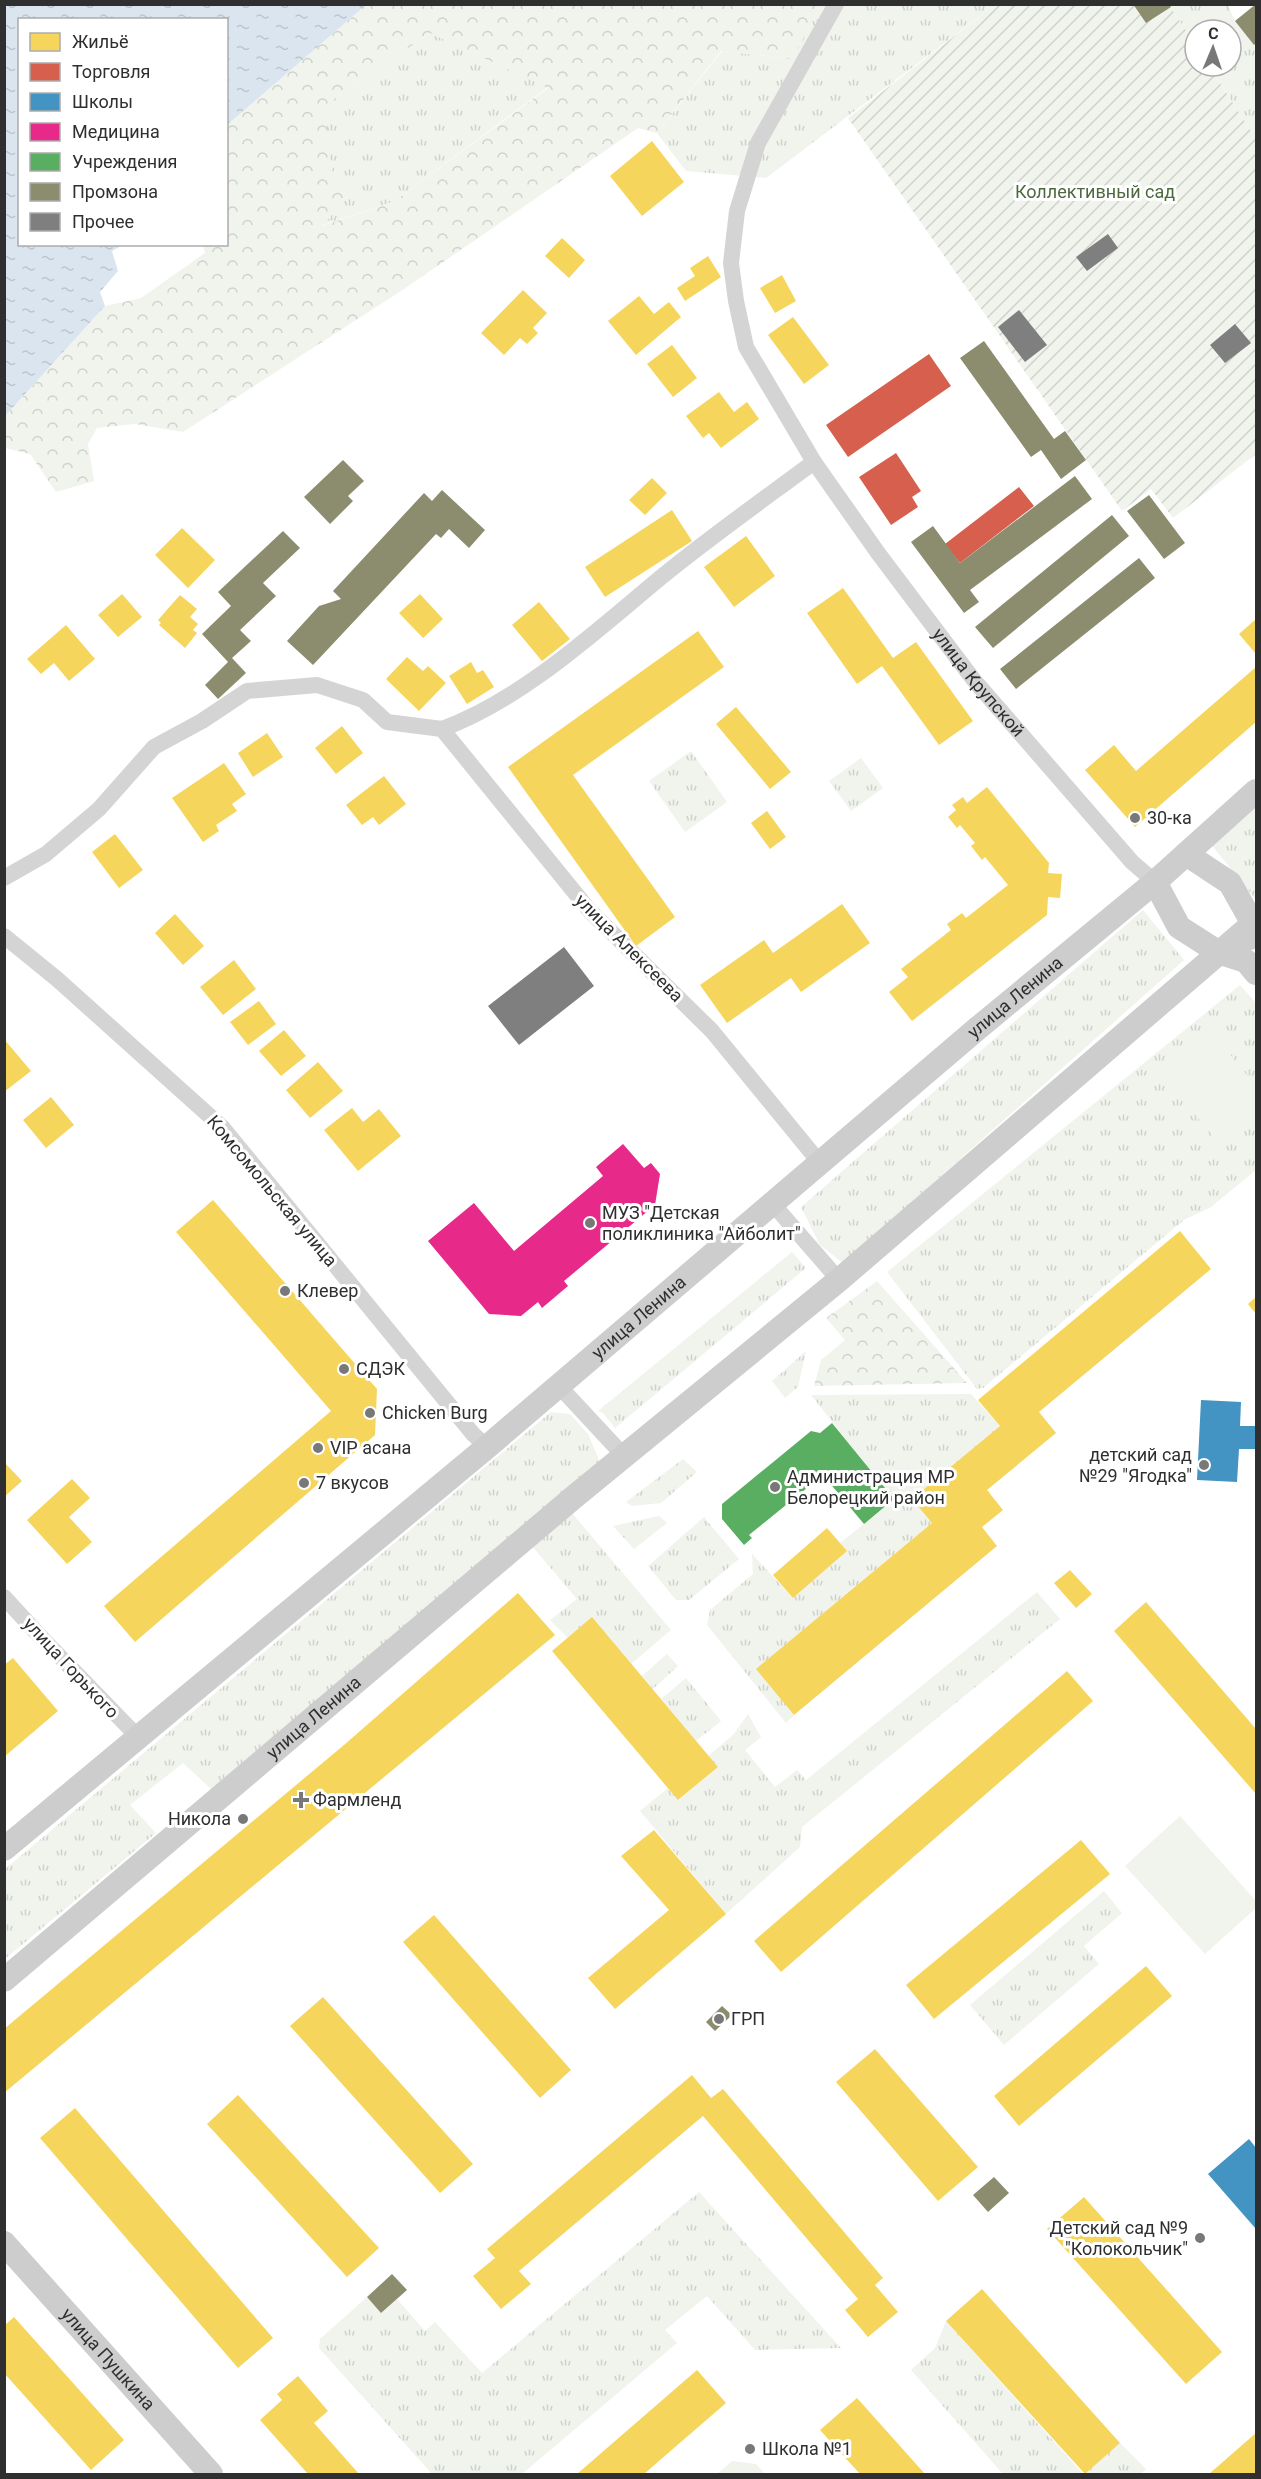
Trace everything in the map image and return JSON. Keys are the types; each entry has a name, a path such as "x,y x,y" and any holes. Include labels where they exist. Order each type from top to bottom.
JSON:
{"main road":[{"name":"улица Ленина","path":"4,1850 487,1447 978,1028 1155,882 1257,791"},
{"path":"1186,854 1230,883 1255,922 1251,967"},
{"name":"улица Крупской","path":"1155,882 1179,927 1218,952 1251,967"},
{"name":"улица Ленина","path":"4,1980 624,1456 839,1280 1255,922"},
{"name":"улица Пушкина","path":"4,2243 211,2475"}],"street":[{"name":"улица Крупской","path":"836,4 758,143 737,211 731,262 736,301 746,347 814,462 878,553 973,679 1132,862 1155,882"},
{"path":"4,878 46,854 99,809 153,747 202,721 247,691 317,685 363,700 387,722 442,729 470,719 546,669 704,543 814,462"},
{"name":"улица Алексеева","path":"442,729 589,910 711,1031 820,1163"},
{"name":"Комсомольская улица","path":"4,936 57,979 223,1128 487,1447"},
{"path":"772,1203 839,1280"},
{"path":"559,1386 624,1456"},
{"name":"улица Горького","path":"4,1597 52,1650 139,1738"}],"green space":[{"path":"366,5 821,5 792,59 721,51 657,133 638,128 404,289 183,432 135,424 97,428 88,444 94,481 56,492 30,454 5,448 5,416 105,306 141,298 205,253 203,246 228,246 228,124","holes":["430,33 548,88 395,201 322,226 347,198 327,152 327,104"]},
{"path":"821,5 995,5 766,178 686,171 657,133 722,51 792,59"},
{"name":"Коллективный сад","path":"995,5 1169,5 1183,26 1183,78 1217,78 1256,139 1256,454 1173,518 1151,489 1122,511 848,118"},
{"path":"1169,5 1228,5 1234,18 1183,18 1183,26"},
{"path":"1243,30 1256,45 1256,139 1217,78 1243,78"},
{"path":"430,33 548,87 395,201 320,226 347,198 327,152 327,104"},
{"path":"691,751 727,802 685,832 649,781"},
{"path":"861,758 883,788 851,811 829,781"},
{"path":"1256,804 1256,900 1210,843"},
{"path":"1143,910 1184,960 843,1263 820,1245 801,1207"},
{"path":"1240,985 1256,1003 1256,1170 1211,1207 1184,1220 983,1388 977,1389 887,1272"},
{"path":"1214,1035 1256,1086 1256,1109 1217,1141 1163,1076"},
{"path":"792,1252 806,1268 615,1428 603,1413 598,1411"},
{"path":"877,1281 967,1383 814,1386 821,1360 845,1340 826,1318"},
{"path":"806,1351 798,1387 785,1398 772,1381"},
{"path":"971,1394 1000,1426 913,1499 932,1523 757,1669 794,1715 786,1723 707,1625 710,1610 753,1574 752,1554 793,1598 847,1551 840,1543 894,1500 811,1395"},
{"path":"551,1412 570,1414 588,1434 600,1462 211,1789 183,1763 130,1805 156,1833 5,1959 5,1869"},
{"path":"683,1459 697,1472 661,1503 632,1506 626,1502"},
{"path":"572,1513 671,1630 631,1664 568,1638 550,1620 577,1599 531,1545"},
{"path":"659,1516 667,1523 634,1549 613,1526"},
{"path":"704,1517 739,1559 689,1600 676,1600 648,1566"},
{"path":"1037,1592 1060,1619 802,1827 800,1847 726,1914 640,1811 668,1788 679,1800 718,1767 708,1756 733,1735 748,1714 761,1737 745,1750 775,1787 797,1770 806,1780"},
{"path":"667,1654 678,1666 653,1689 642,1676"},
{"path":"686,1678 721,1721 696,1741 661,1699"},
{"path":"1180,1816 1256,1901 1256,1908 1205,1954 1125,1866"},
{"path":"1104,1891 1122,1913 1084,1946 1099,1964 1004,2045 970,2005"},
{"path":"699,2192 841,2348 755,2350 707,2296 665,2330 677,2343 522,2474 432,2474 319,2348 320,2339 367,2297 381,2313 397,2299 425,2331 435,2322 482,2373"},
{"path":"946,2321 1083,2474 1003,2474 911,2370 935,2348"},
{"path":"1120,2443 1146,2469 1141,2474 1085,2474"},
{"path":"732,2461 756,2464 765,2474 717,2474"}],"water":[{"path":"5,4 366,5 228,124 228,18 18,18 18,246 121,246 112,251 118,271 100,292 105,306 5,416"}],"building: Жильё":[{"path":"652,141 684,182 642,216 610,176"},
{"path":"562,238 585,260 569,278 545,256"},
{"path":"708,256 721,277 685,301 677,288 695,276 690,268"},
{"path":"782,275 796,301 775,313 760,288"},
{"path":"523,290 547,313 533,328 538,333 527,344 520,338 504,355 481,333"},
{"path":"639,296 654,314 669,302 681,317 636,355 608,321"},
{"path":"793,317 829,365 804,384 768,335"},
{"path":"672,345 697,378 673,397 647,364"},
{"path":"719,392 734,412 747,402 759,419 721,448 709,433 703,438 686,416"},
{"path":"652,478 667,493 645,515 629,500"},
{"path":"672,510 692,541 605,597 585,567"},
{"path":"182,528 215,560 188,588 155,555"},
{"path":"746,536 775,576 734,607 704,567"},
{"path":"843,588 893,658 916,642 973,721 939,745 882,666 857,684 807,613"},
{"path":"122,594 142,617 118,637 98,615"},
{"path":"420,594 443,619 423,638 399,613"},
{"path":"180,595 197,609 190,617 198,624 193,630 197,633 185,648 159,625 161,623 158,620"},
{"path":"539,602 570,639 542,661 512,625"},
{"path":"1256,619 1256,654 1239,634"},
{"path":"66,625 95,659 69,681 54,663 41,674 27,659"},
{"path":"698,631 724,667 573,775 675,917 636,946 508,767"},
{"path":"407,657 423,671 428,666 446,683 419,711 386,679"},
{"path":"471,662 477,673 483,670 494,687 467,704 449,676"},
{"path":"1256,667 1256,722 1135,827 1085,770 1114,745 1136,771"},
{"path":"736,707 791,772 770,789 716,724"},
{"path":"342,726 363,753 336,774 315,748"},
{"path":"267,733 283,757 253,777 238,753"},
{"path":"224,763 246,794 232,804 237,811 216,825 219,831 203,842 172,798"},
{"path":"384,776 406,804 379,825 373,817 362,825 346,805"},
{"path":"987,787 1049,863 1048,873 1062,874 1060,898 1048,897 1047,915 912,1021 889,992 908,977 901,969 951,930 947,924 962,913 966,918 1008,885 985,857 982,860 971,846 975,843 960,825 957,828 948,817 956,810 952,805 963,797 967,803"},
{"path":"767,811 786,837 770,849 751,823"},
{"path":"115,834 143,870 119,888 92,852"},
{"path":"842,904 870,943 801,992 791,978 727,1023 700,985 764,940 773,953"},
{"path":"175,914 204,946 183,965 155,933"},
{"path":"234,960 256,989 223,1015 200,987"},
{"path":"259,1001 276,1024 248,1045 230,1022"},
{"path":"284,1030 306,1056 281,1076 259,1051"},
{"path":"4,1039 31,1071 4,1092"},
{"path":"318,1062 343,1091 310,1118 286,1090"},
{"path":"51,1097 74,1125 46,1148 23,1120"},
{"path":"352,1108 363,1122 379,1109 401,1136 358,1171 324,1130"},
{"path":"213,1200 377,1389 375,1435 135,1642 104,1606 331,1411 176,1232"},
{"path":"1180,1231 1211,1269 1039,1412 1056,1433 987,1490 1003,1510 982,1527 997,1546 794,1715 756,1669 932,1523 912,1499 1000,1426 978,1400"},
{"path":"1256,1297 1256,1314 1248,1304"},
{"path":"4,1462 22,1481 4,1497"},
{"path":"72,1479 90,1498 69,1517 92,1542 67,1564 27,1520"},
{"path":"827,1528 847,1551 793,1598 773,1575"},
{"path":"1070,1570 1092,1594 1076,1608 1054,1583"},
{"path":"518,1593 555,1635 4,2093 4,2029 344,1745"},
{"path":"1146,1602 1256,1729 1256,1794 1114,1631"},
{"path":"592,1617 718,1767 678,1800 552,1651"},
{"path":"13,1658 58,1711 4,1757 4,1665"},
{"path":"1067,1671 1093,1701 781,1972 754,1941"},
{"path":"654,1830 726,1914 615,2009 588,1978 669,1910 621,1856"},
{"path":"1081,1840 1110,1874 934,2019 906,1985"},
{"path":"434,1915 571,2070 540,2098 403,1942"},
{"path":"1146,1966 1172,1996 1019,2126 994,2096"},
{"path":"323,1997 473,2164 440,2193 290,2026"},
{"path":"875,2049 978,2167 938,2201 836,2082"},
{"path":"692,2075 711,2098 723,2089 883,2278 875,2285 898,2312 868,2337 845,2310 858,2299 703,2116 519,2271 531,2284 501,2309 473,2276 495,2258 487,2249"},
{"path":"238,2095 379,2248 347,2277 207,2124"},
{"path":"75,2108 273,2338 238,2368 40,2138"},
{"path":"1084,2197 1222,2352 1186,2384 1047,2229"},
{"path":"982,2289 1120,2443 1085,2474 946,2321"},
{"path":"14,2317 124,2440 91,2470 4,2373 4,2326"},
{"path":"697,2370 726,2403 644,2474 577,2474"},
{"path":"298,2376 328,2411 314,2423 359,2474 308,2474 260,2420 282,2400 277,2394"},
{"path":"857,2398 925,2474 860,2474 820,2430"},
{"path":"1256,2433 1256,2474 1209,2474"}],"building: Торговля":[{"path":"929,354 951,386 848,457 826,425"},
{"path":"896,453 921,491 912,497 918,507 891,525 859,477"},
{"path":"1019,487 1034,506 960,563 945,544"}],"building: Школы":[{"path":"1201,1400 1241,1402 1240,1426 1256,1426 1256,1449 1239,1449 1237,1482 1197,1480"},
{"path":"1249,2139 1256,2148 1256,2229 1208,2174"}],"building: Медицина":[{"name":"МУЗ \"Детская поликлиника \"Айболит\"","path":"623,1144 644,1168 651,1163 660,1174 655,1205 564,1281 568,1286 542,1308 538,1302 521,1316 489,1314 428,1241 474,1203 514,1251 603,1176 596,1167"}],"building: Учреждения":[{"name":"Администрация МР Белорецкий район","path":"832,1423 894,1499 864,1524 823,1475 749,1535 752,1538 744,1545 722,1519 722,1504 811,1431 820,1433"}],"building: Промзона":[{"path":"1133,4 1169,4 1171,7 1146,23"},
{"path":"1256,4 1256,43 1254,45 1243,31 1243,18 1239,18"},
{"path":"984,341 1054,439 1065,431 1086,460 1061,479 1041,450 1031,457 960,358"},
{"path":"343,460 364,481 348,496 353,501 330,524 304,497"},
{"path":"1075,476 1092,499 970,590 979,602 964,613 911,542 933,526 960,563"},
{"path":"442,490 485,530 469,548 449,529 441,538 436,534 313,665 287,641 319,606 341,599 333,591 424,493 432,501"},
{"path":"1149,495 1185,543 1164,559 1127,511"},
{"path":"1112,515 1129,536 993,648 975,627"},
{"path":"283,531 300,548 263,583 276,596 240,630 251,641 232,658 246,673 218,699 205,685 228,662 202,634 231,606 218,592"},
{"path":"1139,558 1155,578 1016,689 1000,669"},
{"name":"ГРП","path":"722,2006 732,2015 715,2031 706,2022"},
{"path":"994,2177 1009,2193 988,2212 973,2195"},
{"path":"392,2274 407,2290 381,2313 367,2297"}],"building: Прочее":[{"path":"1108,234 1118,248 1087,271 1076,257"},
{"path":"1019,310 1047,345 1025,362 998,327"},
{"path":"1235,324 1251,343 1225,363 1210,345"},
{"path":"564,947 594,986 519,1045 488,1006"}],"place":[{"name":"30-ка","path":"1135,818"},
{"name":"МУЗ \"Детская поликлиника \"Айболит\"","path":"590,1223"},
{"name":"Клевер","path":"285,1291"},
{"name":"СДЭК","path":"344,1369"},
{"name":"Chicken Burg","path":"370,1413"},
{"name":"VIP асана","path":"318,1448"},
{"name":"детский сад №29 \"Ягодка\"","path":"1204,1465"},
{"name":"7 вкусов","path":"304,1483"},
{"name":"Администрация МР Белорецкий район","path":"775,1487"},
{"name":"Фармленд","path":"301,1800"},
{"name":"Никола","path":"243,1819"},
{"name":"ГРП","path":"719,2019"},
{"name":"Детский сад №9 \"Колокольчик\"","path":"1200,2238"},
{"name":"Школа №1","path":"750,2449"}]}
